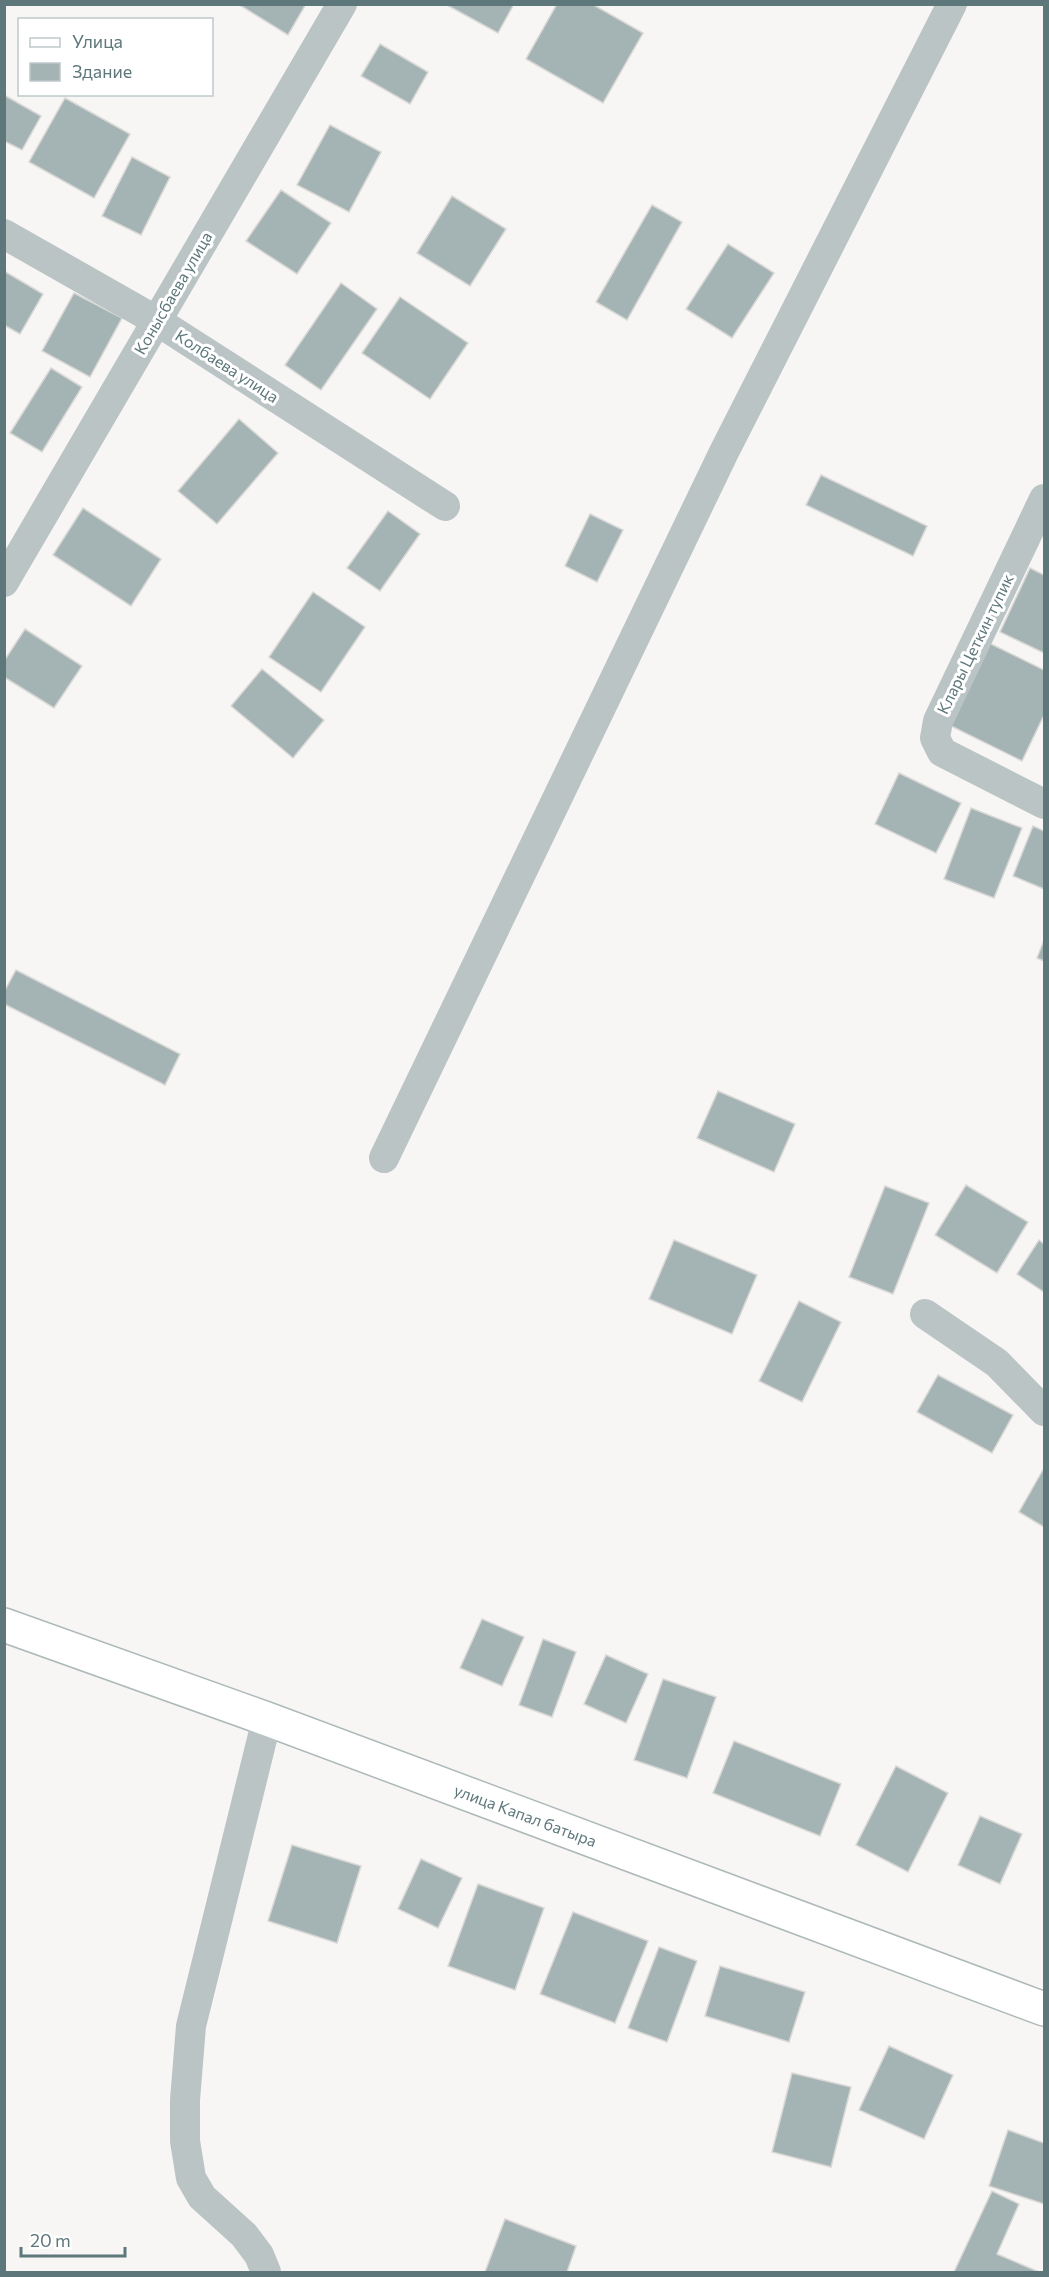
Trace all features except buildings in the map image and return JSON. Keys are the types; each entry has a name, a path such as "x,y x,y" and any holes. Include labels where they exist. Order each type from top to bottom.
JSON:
{"main road":[{"name":"улица Капал батыра","path":"4,1625 267,1719 1044,2009"}],"street":[{"name":"Конысбаева улица","path":"4,582 342,4"},
{"path":"384,1158 719,463 952,4"},
{"name":"Колбаева улица","path":"4,234 157,321 446,506"},
{"name":"Клары Цеткин тупик","path":"1044,499 938,721 935,738 942,752 1044,804"},
{"path":"925,1314 998,1363 1044,1411"},
{"path":"266,2272 259,2255 244,2235 202,2197 191,2178 185,2141 185,2100 191,2026 267,1719"}]}
